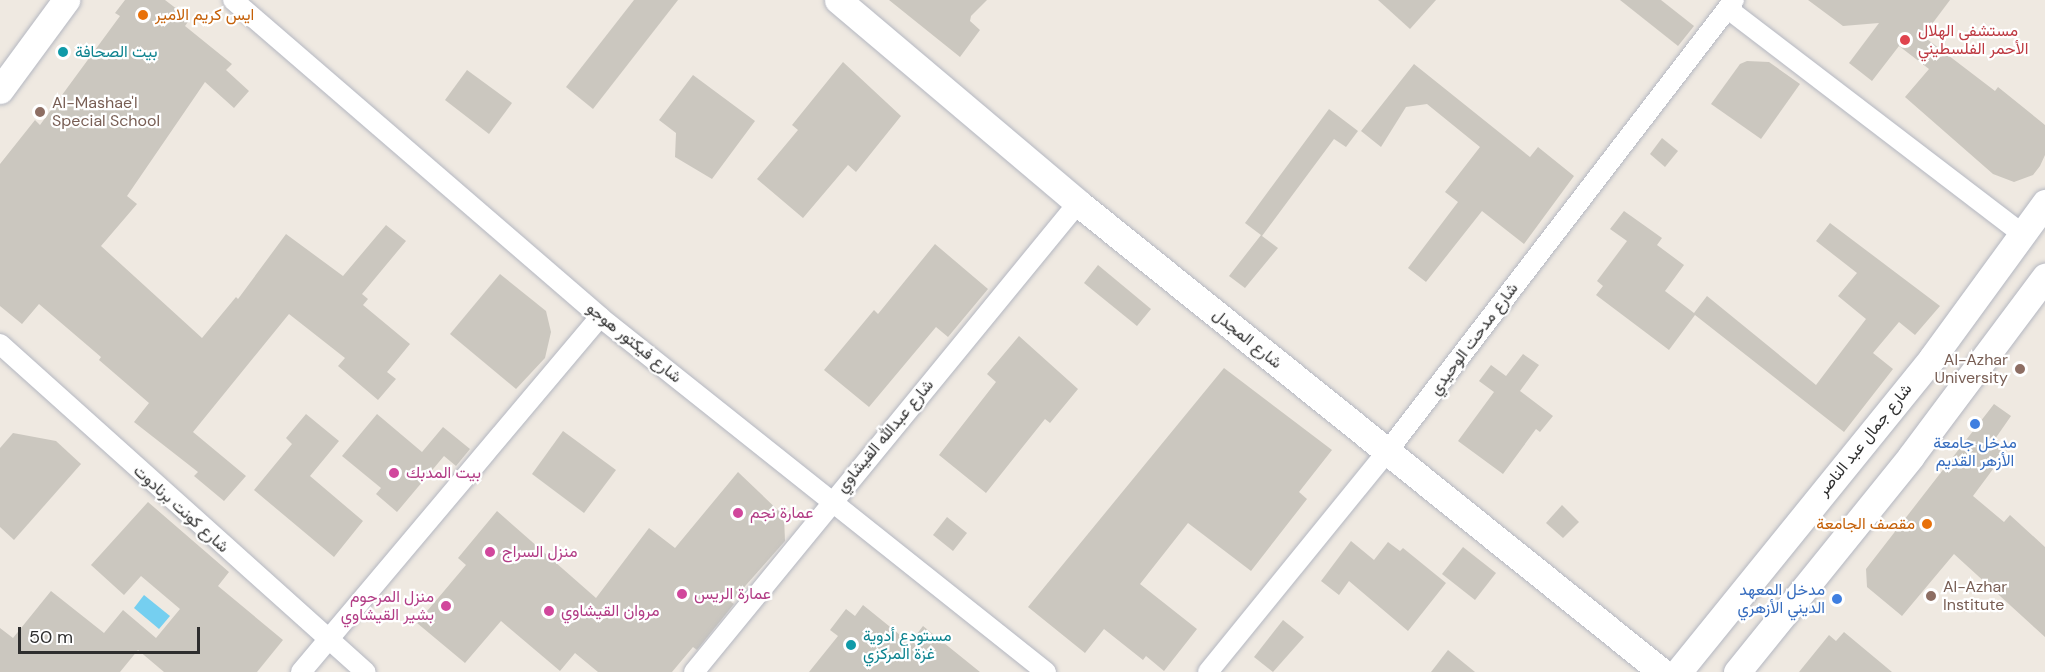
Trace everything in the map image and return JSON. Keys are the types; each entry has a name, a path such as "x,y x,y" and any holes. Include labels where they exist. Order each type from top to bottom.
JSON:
{"main road":[{"path":"0,90 66,0"},
{"name":"شارع المجدل","path":"838,0 1078,203 1662,672"},
{"name":"شارع جمال عبد الناصر","path":"1678,672 1932,358 2045,203"},
{"path":"1737,672 1911,456 2045,277"}],"street":[{"name":"شارع فيكتور هوجو","path":"233,0 600,317 1046,672"},
{"path":"1731,4 2022,234"},
{"name":"شارع مدحت الوحيدي","path":"1208,672 1387,452 1731,4"},
{"name":"شارع عبدالله القيشاوي","path":"694,672 1078,203"},
{"path":"301,672 325,640 600,317"},
{"name":"شارع كونت برنادوت","path":"0,344 325,640 365,672"}],"water":[{"path":"144,595 170,616 159,629 134,608"}],"building":[{"path":"125,0 165,0 190,19 185,26 232,64 226,70 249,91 234,108 205,82 127,196 137,204 101,246 202,338 236,297 238,299 286,234 343,276 386,225 406,241 362,294 368,299 363,305 410,344 387,372 396,379 378,400 338,366 345,358 289,314 193,432 246,476 224,501 194,476 198,472 134,422 149,403 99,360 101,357 39,304 22,324 0,306 0,164 35,120 40,125 120,16 115,13"},
{"path":"634,0 678,0 593,109 566,87"},
{"path":"889,0 987,0 971,16 970,21 980,30 960,57"},
{"path":"1378,0 1436,0 1410,29"},
{"path":"1620,0 1661,0 1694,26 1678,46"},
{"path":"1808,0 1950,0 1923,36 1995,91 1998,87 2045,125 2045,155 2040,166 2033,175 2014,182 1993,174 1905,97 1929,69 1899,46 1872,81 1849,63 1879,23 1843,26"},
{"path":"1747,61 1769,62 1800,84 1761,139 1711,104 1740,64"},
{"path":"843,62 901,116 856,172 848,165 803,218 757,179 798,130 792,125"},
{"path":"1414,64 1530,157 1538,147 1574,176 1524,244 1482,211 1426,282 1408,268 1458,202 1445,192 1480,147 1427,104 1406,107 1381,147 1361,131"},
{"path":"467,70 512,103 489,134 445,100"},
{"path":"693,75 755,121 712,179 675,157 676,133 659,120"},
{"path":"1329,109 1358,131 1346,147 1334,139 1262,236 1278,248 1245,288 1229,276 1261,235 1245,223"},
{"path":"1662,138 1678,151 1665,167 1650,154"},
{"path":"1624,211 1662,238 1657,245 1684,265 1665,291 1694,313 1707,296 1816,385 1866,319 1838,296 1857,273 1816,241 1830,223 1940,306 1915,335 1899,322 1873,353 1893,369 1844,432 1695,315 1669,350 1596,295 1603,286 1597,281 1627,241 1610,229"},
{"path":"935,244 988,289 948,337 936,327 869,407 824,370 874,310 878,314"},
{"path":"1098,265 1151,309 1137,326 1084,283"},
{"path":"500,274 546,311 551,332 545,358 516,389 450,334"},
{"path":"1019,336 1078,389 1050,423 1045,419 986,493 939,455 996,382 987,374"},
{"path":"1523,354 1539,365 1520,391 1553,416 1540,432 1536,429 1503,474 1458,441 1494,392 1479,381 1491,365 1506,376"},
{"path":"1224,368 1332,450 1299,492 1307,499 1251,571 1188,523 1140,584 1197,629 1164,671 1146,656 1143,660 1104,629 1085,653 1028,607"},
{"path":"1994,404 2011,416 1995,439 2008,449 1973,496 2004,522 2010,515 2045,547 2045,637 1954,554 1902,616 1867,587 1866,569"},
{"path":"306,414 339,441 310,476 363,521 334,557 254,490 292,444 286,438"},
{"path":"377,414 422,452 443,427 470,449 456,466 444,456 397,512 376,494 381,488 342,456"},
{"path":"563,431 616,470 584,513 532,474"},
{"path":"13,433 56,441 81,464 14,540 0,527 0,448"},
{"path":"738,472 784,516 785,541 731,602 734,604 697,650 693,647 672,672 598,672 575,653 560,671 501,621 465,663 417,623 466,565 458,558 497,511 596,598 649,528 675,548"},
{"path":"148,502 229,572 218,586 283,640 257,672 164,672 138,650 120,672 0,672 0,628 13,638 51,591 104,633 123,610 156,638 180,609 141,576 124,595 91,565"},
{"path":"1562,505 1579,522 1563,538 1546,523"},
{"path":"947,517 967,533 953,551 933,535"},
{"path":"1351,541 1374,560 1388,542 1400,551 1403,548 1446,583 1408,631 1349,581 1339,595 1321,581"},
{"path":"1463,547 1496,573 1475,600 1442,574"},
{"path":"863,605 910,643 923,626 980,672 809,672 838,636 830,630 846,609 855,616"},
{"path":"1283,620 1304,637 1273,672 1254,657"},
{"path":"1844,632 1892,672 1799,672 1829,635 1836,641"},
{"path":"1448,650 1475,672 1431,672"}],"place":[{"name":"ايس كريم الامير","path":"143,15"},
{"name":"مستشفى الهلال الأحمر الفلسطيني","path":"1905,40"},
{"name":"بيت الصحافة","path":"63,52"},
{"name":"Al-Mashae'l Special School","path":"40,112"},
{"name":"Al-Azhar University","path":"2020,369"},
{"name":"مدخل جامعة الأزهر القديم","path":"1975,424"},
{"name":"بيت المدبك","path":"394,473"},
{"name":"عمارة نجم","path":"738,513"},
{"name":"مقصف الجامعة","path":"1927,524"},
{"name":"منزل السراج","path":"490,552"},
{"name":"عمارة الريس","path":"682,594"},
{"name":"Al-Azhar Institute","path":"1931,596"},
{"name":"مدخل المعهد الديني الأزهري","path":"1837,599"},
{"name":"منزل المرحوم بشير القيشاوي","path":"446,606"},
{"name":"مروان القيشاوي","path":"549,611"},
{"name":"مستودع أدوية غزة المركزي","path":"851,645"}]}
